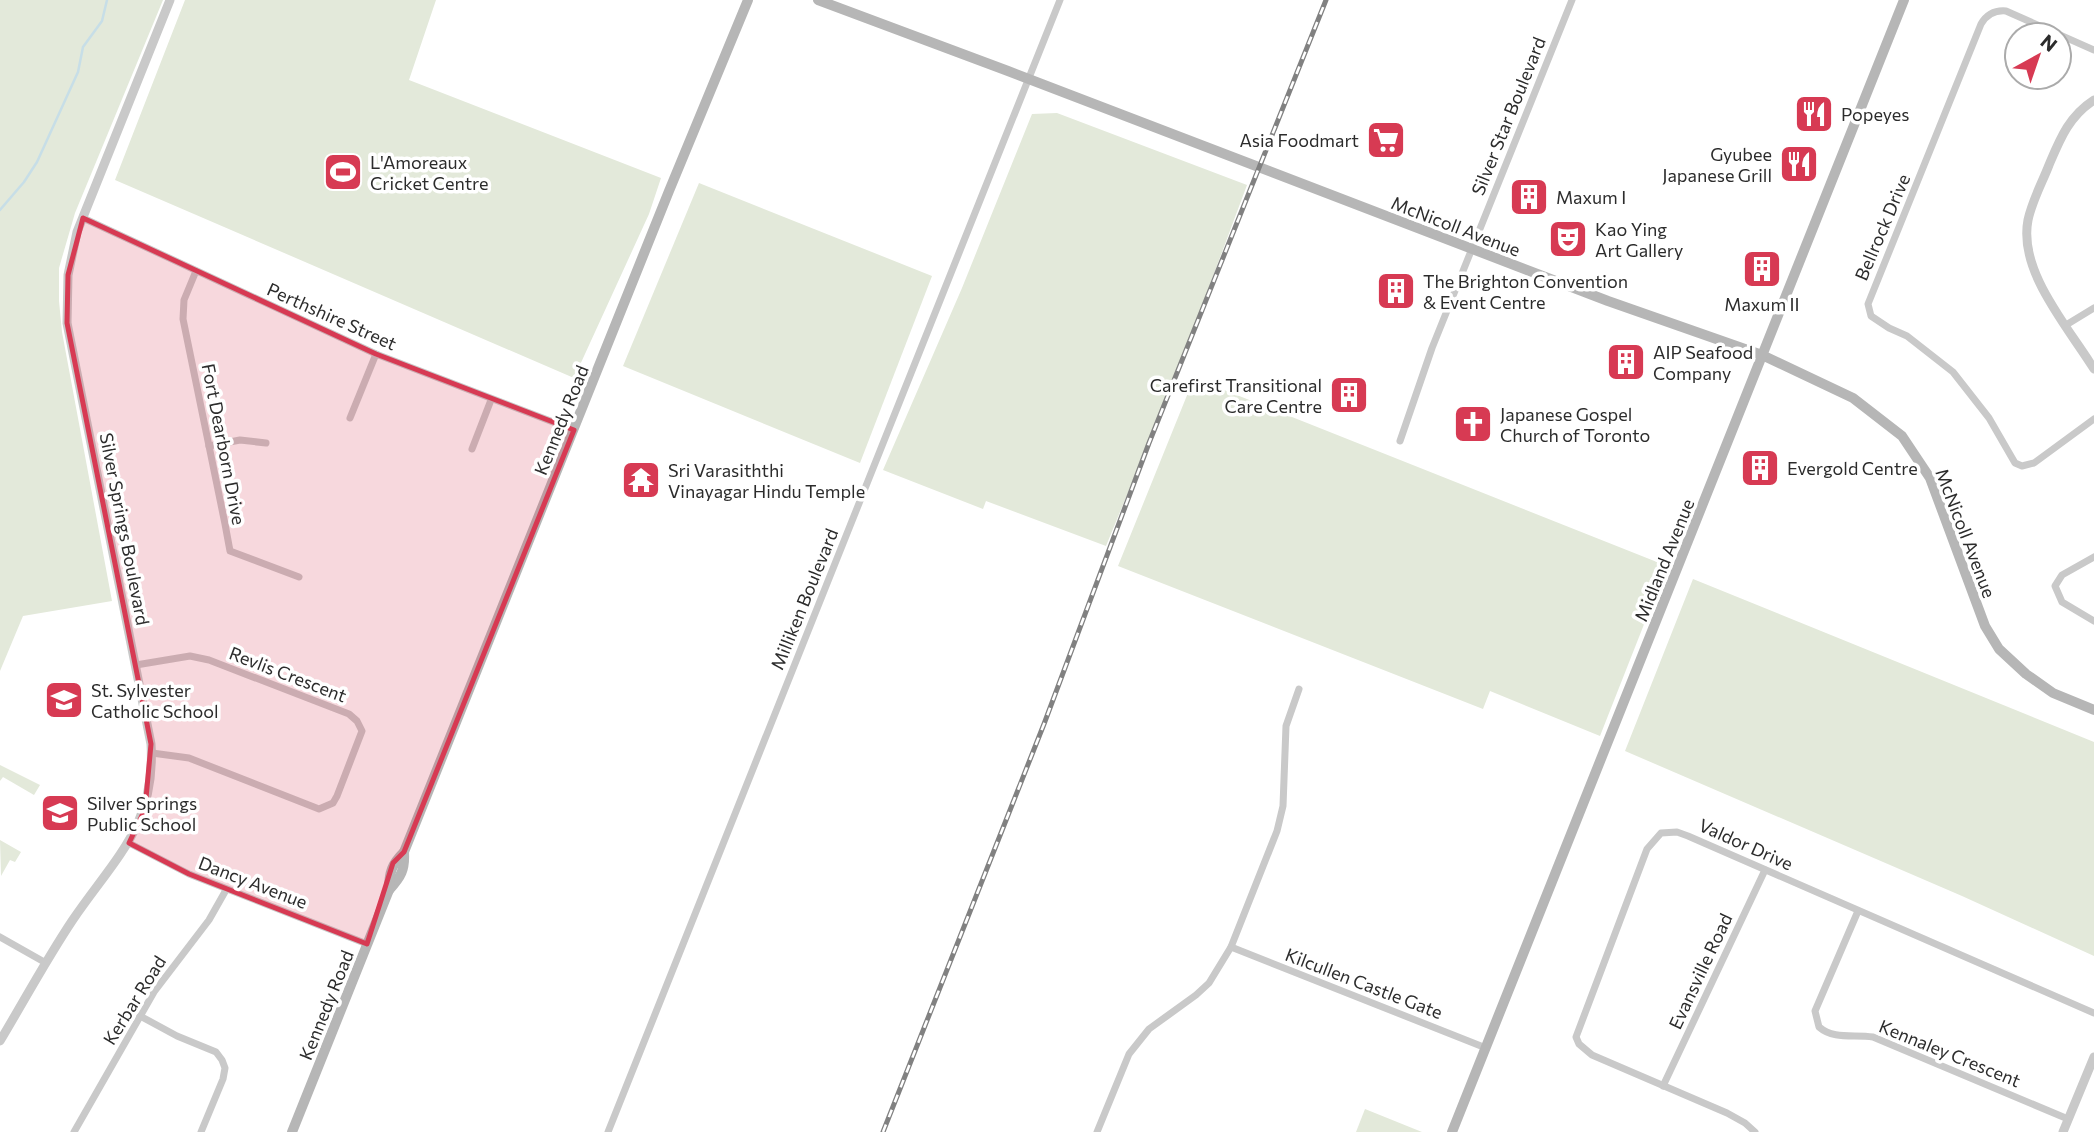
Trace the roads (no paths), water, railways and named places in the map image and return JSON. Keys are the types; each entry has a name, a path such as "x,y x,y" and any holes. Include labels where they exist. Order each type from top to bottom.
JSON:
{"main road":[{"name":"Kennedy Road","path":"292,1132 389,890 389,873 393,863 404,852 748,0"},
{"name":"McNicoll Avenue","path":"818,0 1608,301 1762,355 1853,398 1902,436 1930,478 1985,626 1999,649 2026,674 2053,693 2094,710"},
{"name":"Midland Avenue","path":"1452,1132 1904,0"}],"street":[{"name":"Silver Springs Boulevard","path":"0,1041 71,923 129,843 145,808 152,753 68,323 68,275 83,218 170,0"},
{"name":"Milliken Boulevard","path":"608,1132 1060,0"},
{"name":"Silver Star Boulevard","path":"1400,441 1432,348 1572,0"},
{"name":"Bellrock Drive","path":"2094,50 2006,12 1996,11 1986,16 1868,304 1871,316 1931,353 1961,382 1989,418 2015,463 2022,466 2034,463 2094,419"},
{"path":"2094,100 2083,108 2062,134 2033,203 2027,229 2029,255 2035,276 2094,369"},
{"name":"Perthshire Street","path":"83,218 376,354 574,430"},
{"name":"Fort Dearborn Drive","path":"196,271 184,300 183,319 230,551 299,577"},
{"path":"2066,325 2094,308"},
{"path":"351,418 376,354"},
{"path":"472,449 491,400"},
{"path":"209,446 240,440 267,443"},
{"path":"2094,556 2062,575 2055,586 2062,603 2094,621"},
{"name":"Revlis Crescent","path":"136,665 190,656 209,660 349,714 357,720 362,731 337,796 332,803 319,809 189,758 152,753"},
{"path":"1097,1132 1129,1054 1150,1029 1209,982 1231,947 1277,831 1283,806 1286,726 1299,690"},
{"name":"Valdor Drive","path":"1755,1132 1737,1118 1592,1055 1579,1044 1576,1037 1647,849 1657,835 1677,832 2094,1013"},
{"name":"Dancy Avenue","path":"129,843 163,862 226,890 367,944"},
{"name":"Evansville Road","path":"1663,1086 1765,870"},
{"name":"Kerbar Road","path":"74,1132 159,985 209,920 226,890"},
{"name":"Kennaley Crescent","path":"1857,911 1815,1011 1819,1027 1834,1036 1849,1034 1874,1037 2068,1119"},
{"path":"0,937 46,963"},
{"name":"Kilcullen Castle Gate","path":"1231,947 1486,1048"},
{"path":"140,1016 177,1036 216,1052 222,1060 225,1068 223,1079 201,1132"},
{"path":"2063,1132 2094,1057"}],"waterway":[{"path":"0,210 37,162 78,72 83,47 102,21 107,0"}],"railway":[{"path":"883,1132 1044,724 1149,443 1326,0"}],"place":[{"name":"Popeyes","path":"1814,114"},
{"name":"Asia Foodmart","path":"1386,140"},
{"name":"Gyubee Japanese Grill","path":"1799,164"},
{"name":"L'Amoreaux Cricket Centre","path":"343,172"},
{"name":"Maxum I","path":"1529,197"},
{"name":"Kao Ying Art Gallery","path":"1568,239"},
{"name":"Maxum II","path":"1762,269"},
{"name":"The Brighton Convention & Event Centre","path":"1396,291"},
{"name":"AIP Seafood Company","path":"1626,362"},
{"name":"Carefirst Transitional Care Centre","path":"1349,395"},
{"name":"Japanese Gospel Church of Toronto","path":"1473,424"},
{"name":"Evergold Centre","path":"1760,468"},
{"name":"Sri Varasiththi Vinayagar Hindu Temple","path":"641,480"},
{"name":"St. Sylvester Catholic School","path":"64,700"},
{"name":"Silver Springs Public School","path":"60,813"}]}
